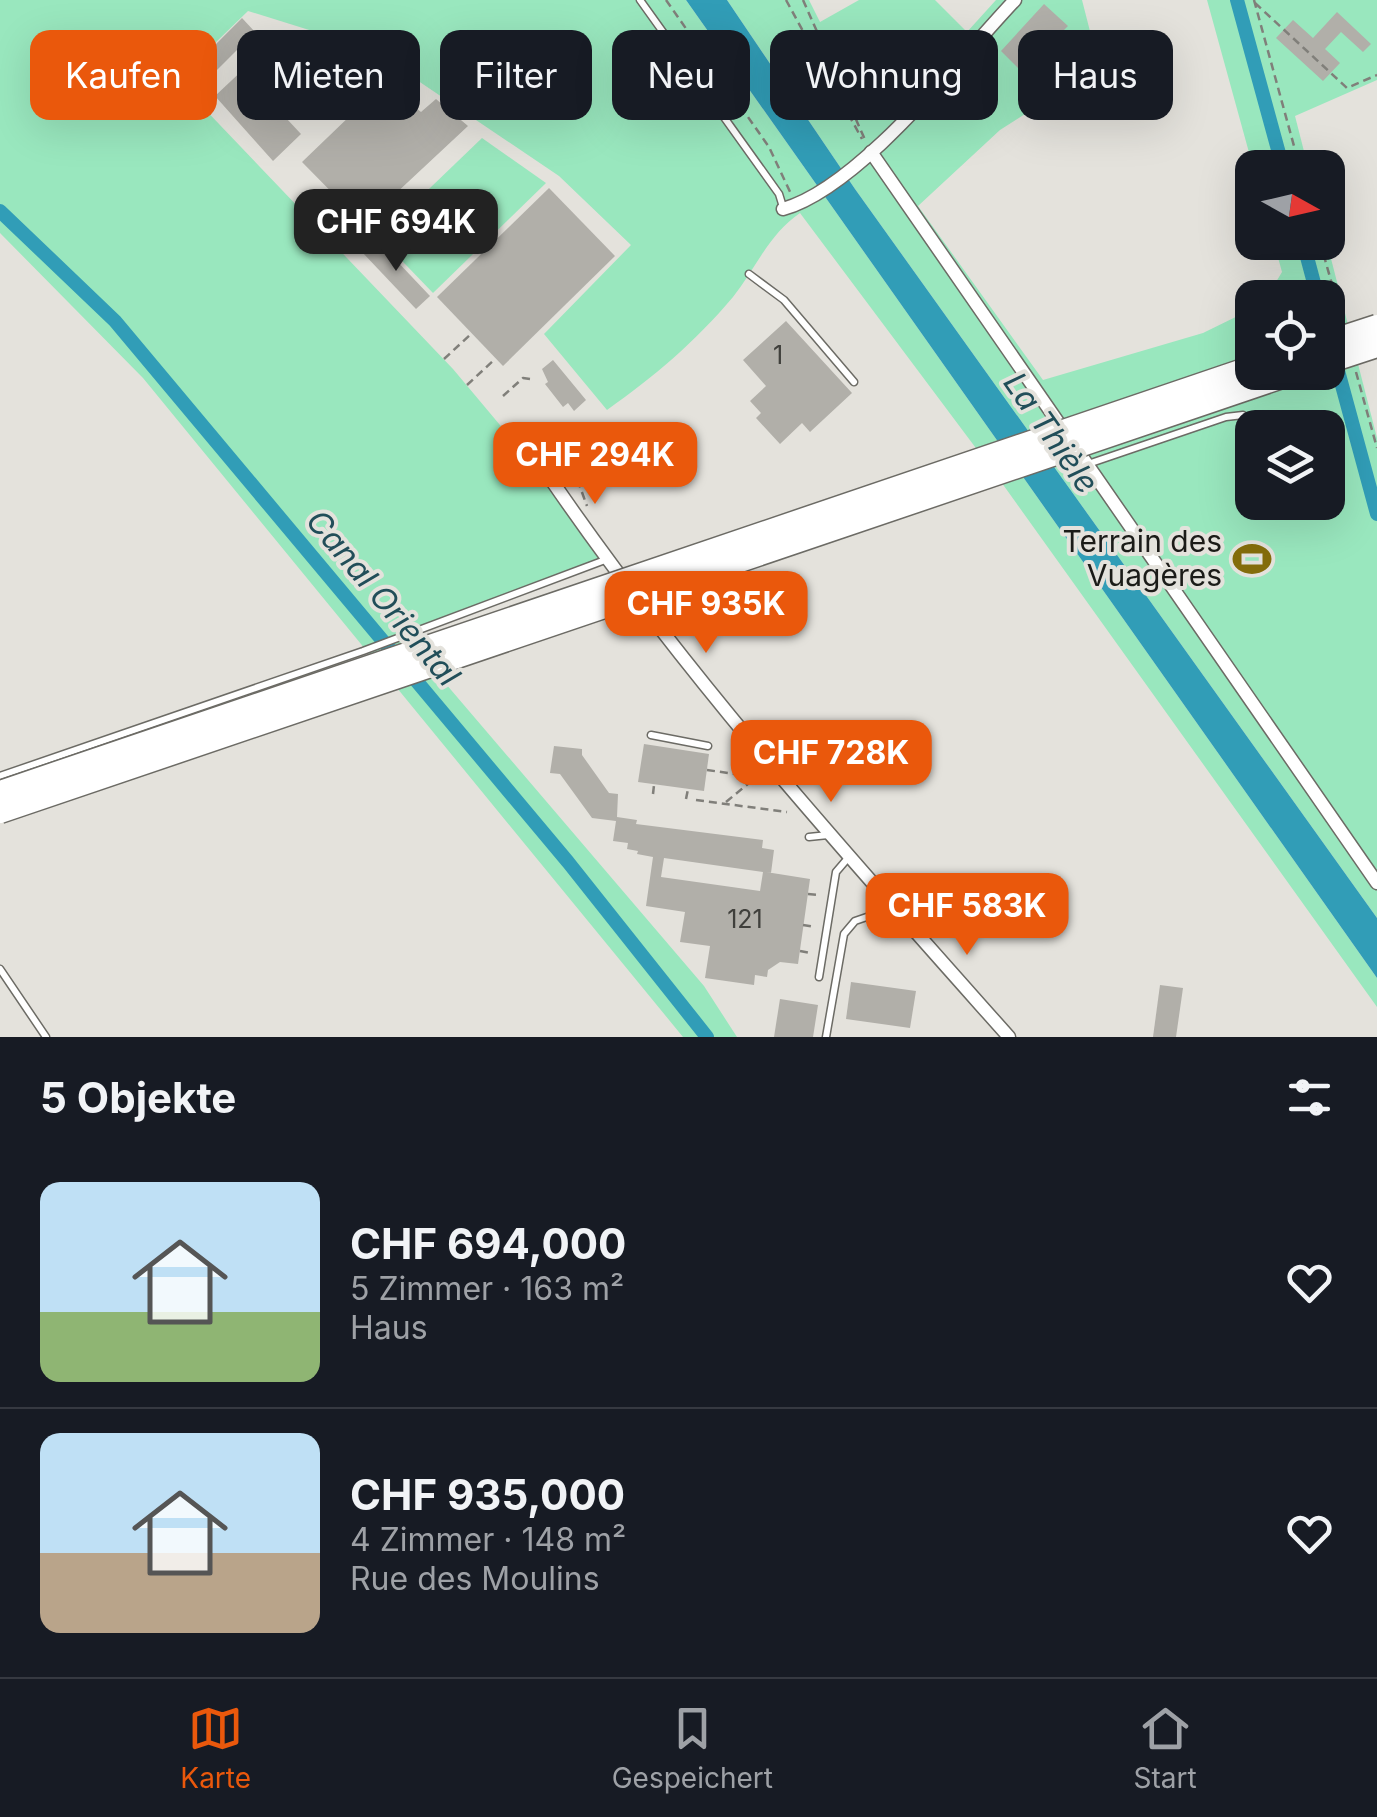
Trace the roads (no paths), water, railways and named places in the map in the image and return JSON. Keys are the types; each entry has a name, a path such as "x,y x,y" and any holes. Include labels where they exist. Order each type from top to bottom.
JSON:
{"highway":[{"path":"1345,336 1377,326"},
{"path":"1345,356 1377,346"},
{"path":"0,792 1235,373"},
{"path":"0,812 1244,390"}],"street":[{"path":"794,205 866,151 1016,0"},
{"path":"866,151 1377,884"},
{"path":"550,478 605,560 738,730 1009,1037"}],"lane":[{"path":"640,0 779,194 794,205"},
{"path":"749,274 784,300 854,382"},
{"path":"1084,466 1235,415"},
{"path":"0,776 364,651 605,560"},
{"path":"650,735 708,746"},
{"path":"810,838 829,834"},
{"path":"819,977 836,872 848,857"},
{"path":"826,1037 844,934 855,922 894,908"},
{"path":"0,968 46,1037"}],"water":[{"path":"686,0 727,0 747,30 707,30"},
{"path":"750,34 770,63 770,119 750,91"},
{"path":"771,120 808,120 1377,918 1377,978"}],"waterway":[{"path":"1237,0 1278,150"},
{"name":"Canal Oriental","path":"0,211 115,321 568,862 707,1037"},
{"path":"1308,260 1313,280"},
{"path":"1343,390 1377,514"}],"place":[{"name":"Terrain des Vuagères","path":"1252,559"}],"water label":[{"name":"La Thièle","path":"1051,433"}]}
